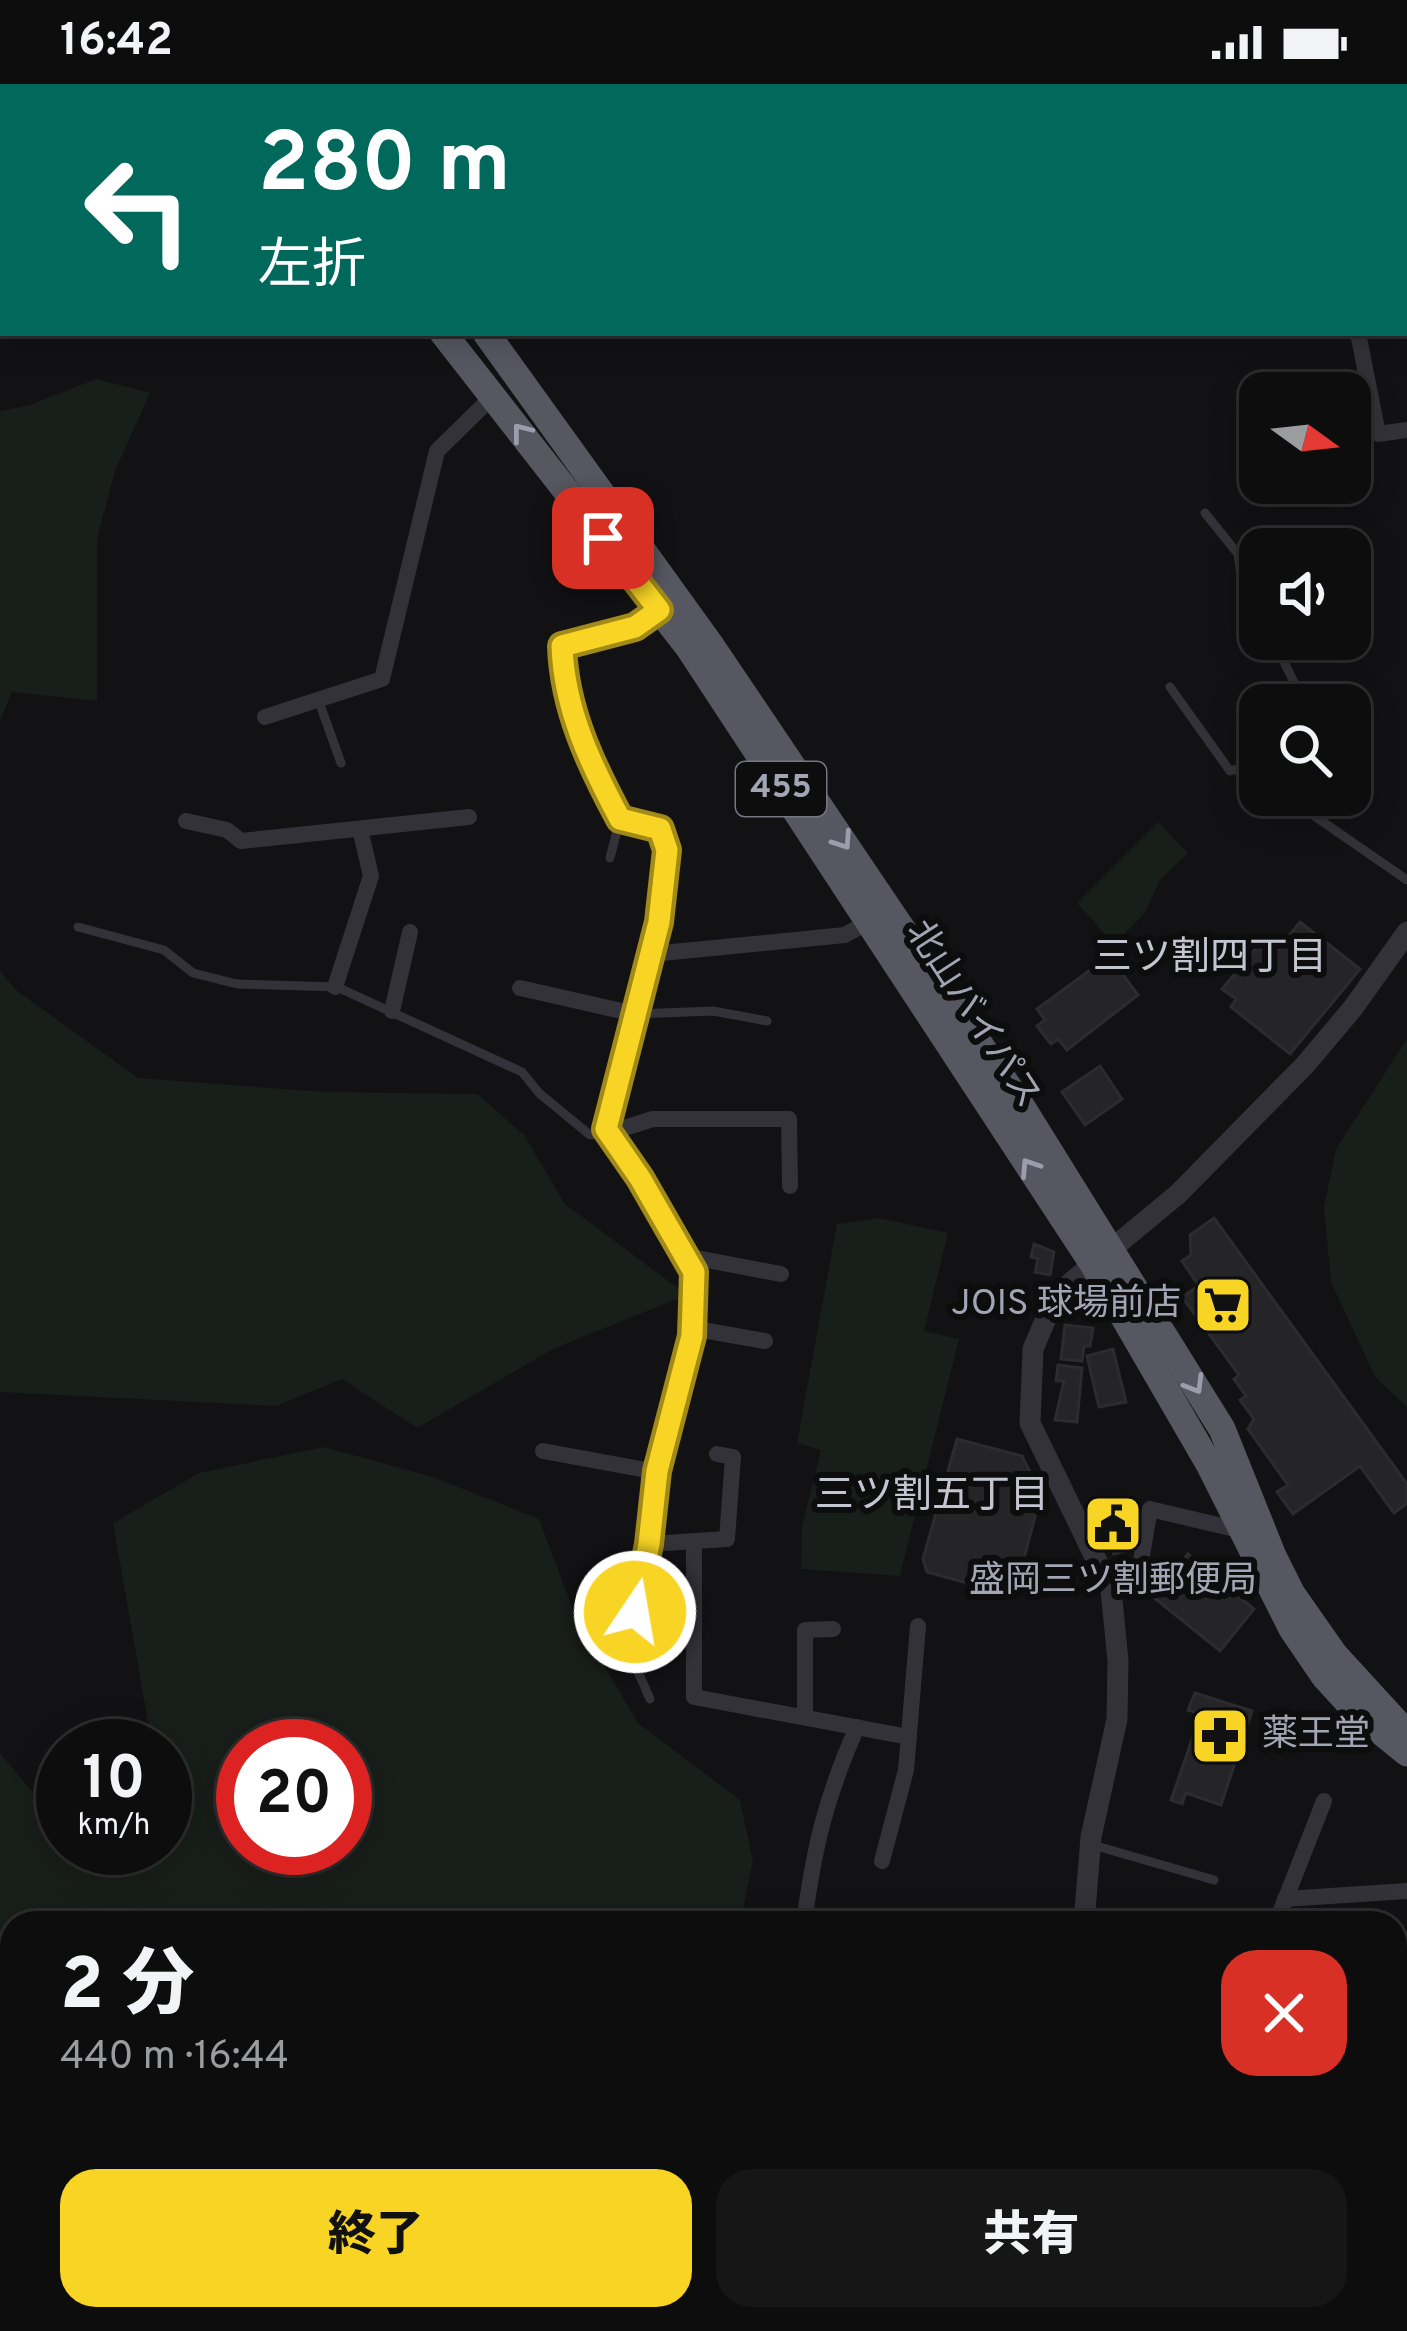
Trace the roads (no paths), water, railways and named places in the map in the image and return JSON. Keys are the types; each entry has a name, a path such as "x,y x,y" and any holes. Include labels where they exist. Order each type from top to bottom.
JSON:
{"highway":[{"name":"北山バイパス","path":"445,336 688,648 868,922 1222,1429 1292,1594 1334,1654 1407,1732"},
{"name":"北山バイパス","path":"488,336 712,647 1020,1104 1292,1629 1324,1676 1358,1713 1407,1754"}],"street":[{"path":"1359,336 1378,434 1407,430"},
{"path":"265,717 382,679 437,451 493,396"},
{"path":"640,1586 657,1472 692,1328 694,1272 608,1132 652,954 667,850 660,829 620,819 592,766 575,722 562,646 635,627 659,610"},
{"path":"186,821 227,830 241,841 469,818"},
{"path":"335,987 371,876 360,829"},
{"path":"652,954 845,935 868,922"},
{"path":"392,1011 410,932"},
{"path":"1085,1911 1090,1845 1117,1719 1118,1661 1111,1590 1030,1423 1033,1349 1056,1295 1178,1194 1305,1065 1407,932"},
{"path":"520,988 635,1014"},
{"path":"608,1132 652,1120 789,1118 790,1186"},
{"path":"686,1256 781,1274"},
{"path":"692,1328 765,1341"},
{"path":"543,1450 657,1472"},
{"path":"649,1544 728,1539 733,1457 717,1454"},
{"path":"1111,1590 1137,1584 1150,1510 1243,1532"},
{"path":"694,1541 694,1697 909,1737"},
{"path":"882,1861 906,1770 918,1626"},
{"path":"805,1717 805,1630 833,1629"},
{"path":"806,1911 819,1826 857,1727"},
{"path":"1280,1911 1324,1801"},
{"path":"1285,1899 1407,1891"}],"lane":[{"path":"1205,513 1239,561"},
{"path":"1170,686 1230,771 1239,769"},
{"path":"318,699 340,763"},
{"path":"1314,816 1407,880"},
{"path":"610,858 620,819"},
{"path":"78,927 164,950 193,973 237,984 335,987 522,1072 539,1094 590,1136 608,1132"},
{"path":"635,1014 713,1011 767,1021"},
{"path":"640,1586 628,1648 650,1700"},
{"path":"1090,1845 1214,1880"}],"place":[{"name":"JOIS 球場前店","path":"1223,1305"},
{"name":"盛岡三ツ割郵便局","path":"1113,1524"},
{"name":"薬王堂","path":"1220,1736"}],"district":[{"name":"三ツ割四丁目","path":"1210,959"},
{"name":"三ツ割五丁目","path":"932,1497"}]}
